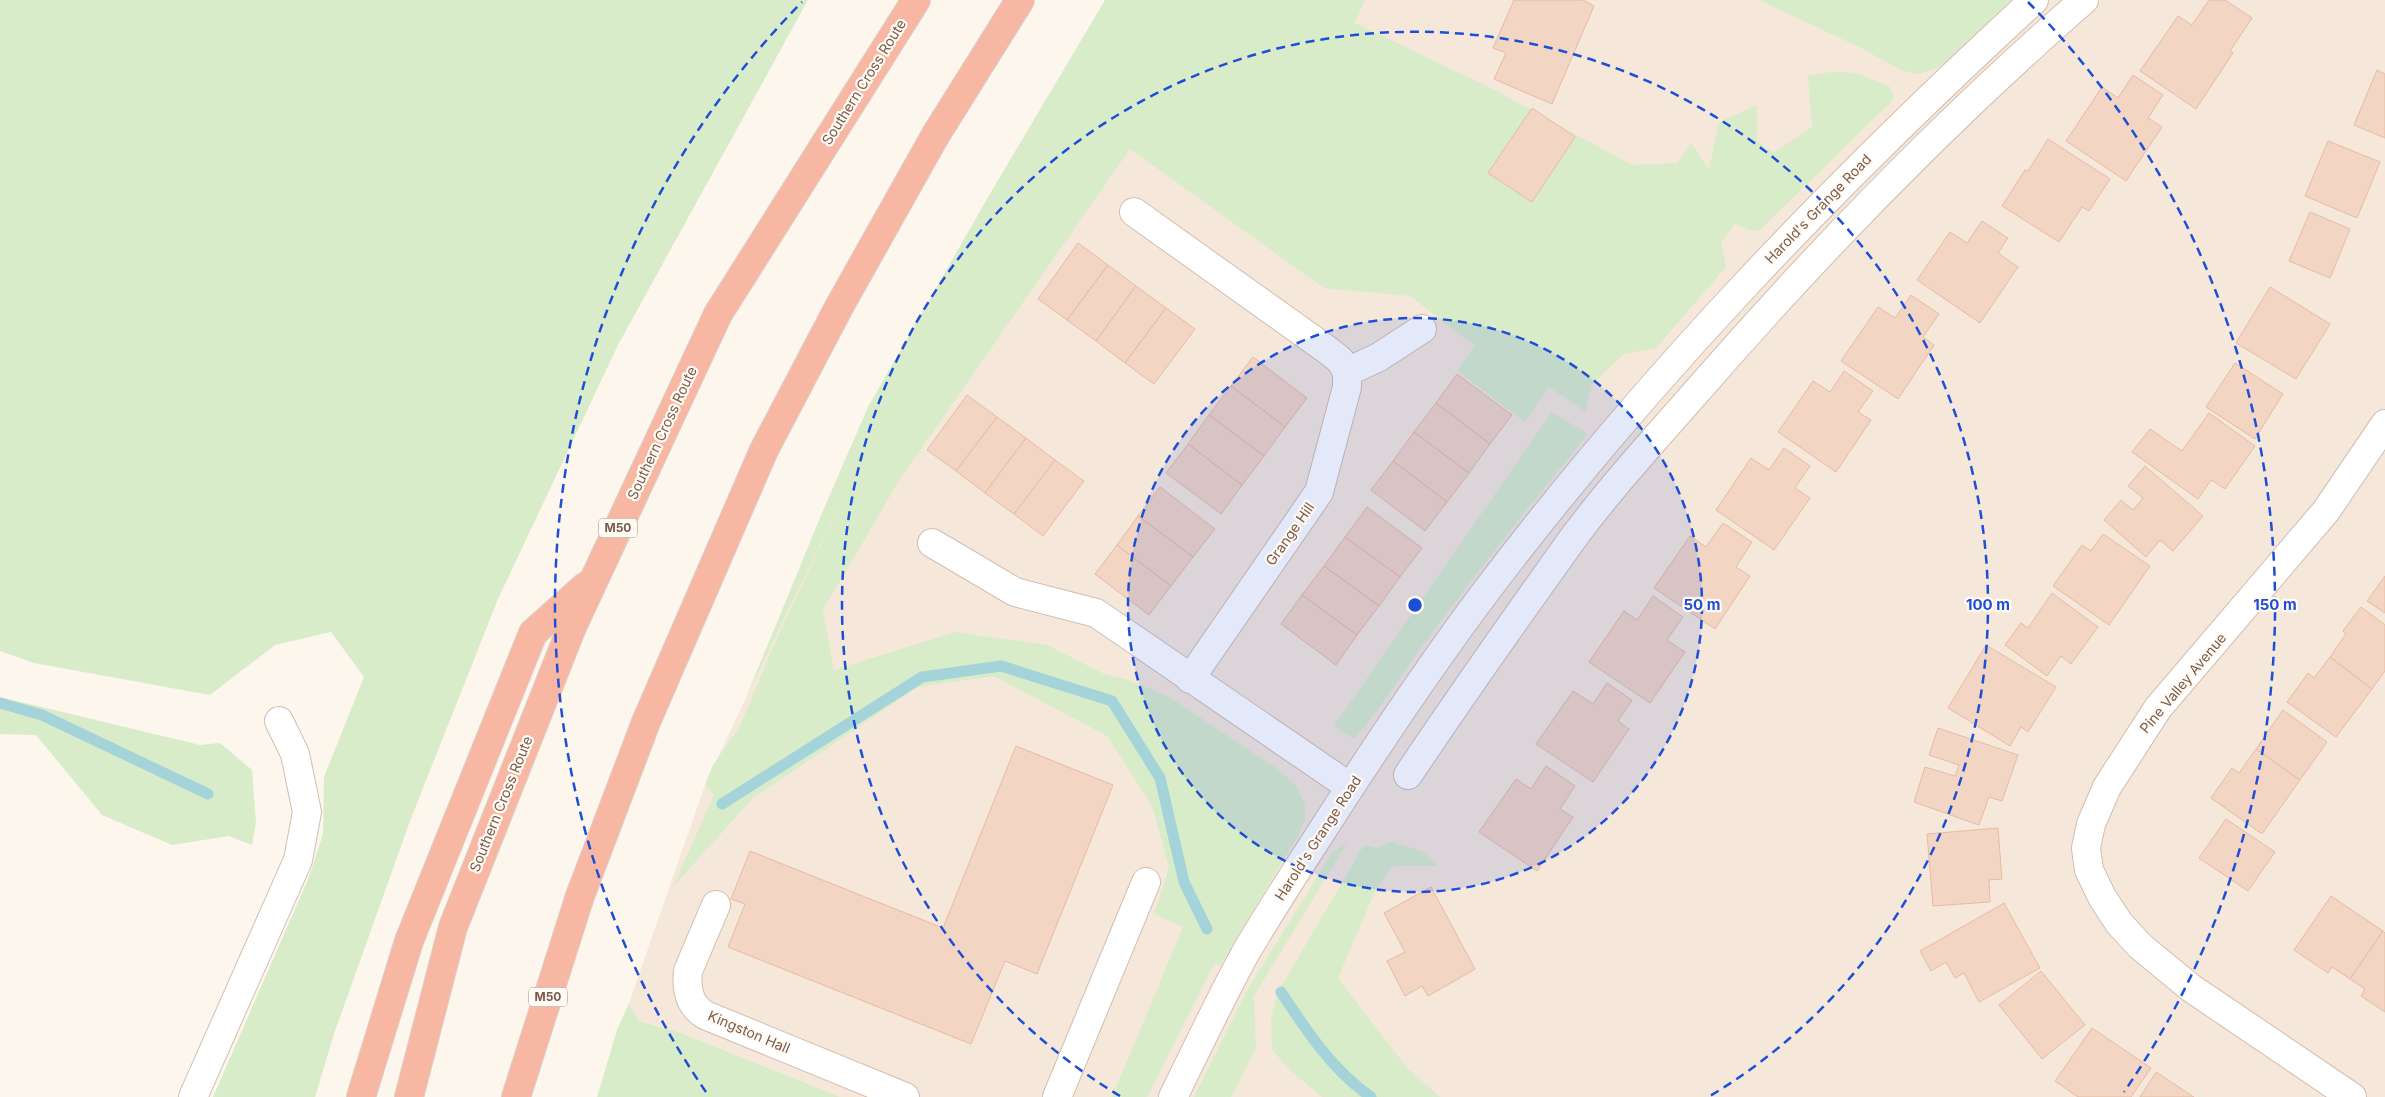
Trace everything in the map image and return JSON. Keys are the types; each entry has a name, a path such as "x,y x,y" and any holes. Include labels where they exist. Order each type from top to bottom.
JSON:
{"highway":[{"name":"Southern Cross Route","path":"409,1097 453,927 572,627 718,314 916,0"},
{"name":"M50","path":"516,1097 580,896 646,722 764,450 839,307 935,136 1020,0"},
{"path":"361,1097 409,941 533,633 596,577"}],"street":[{"name":"Harold's Grange Road","path":"1173,1097 1245,955 1290,879 1435,662 1485,594 1611,438 1743,287 1894,131 2034,0"},
{"path":"1408,774 1572,539 1767,309 1918,155 2071,4"},
{"path":"1894,131 1918,155"},
{"path":"1134,212 1326,349 1340,360 1347,372 1379,357 1422,329"},
{"path":"1743,287 1767,309"},
{"name":"Grange Hill","path":"1190,679 1319,492 1347,387 1347,372"},
{"name":"Pine Valley Avenue","path":"2352,1097 2199,993 2140,946 2119,923 2102,897 2089,870 2086,848 2091,824 2107,787 2158,708 2326,511 2385,424"},
{"path":"1611,438 1638,460"},
{"path":"932,543 1015,592 1096,613 1350,787"},
{"path":"1485,594 1517,617"},
{"path":"192,1097 298,860 307,812 295,754 279,721"},
{"path":"1057,1097 1146,882"},
{"name":"Kingston Hall","path":"716,906 688,971 687,982 690,1000 695,1008 705,1015 904,1097"}],"shaded area":[{"path":"1125,0 1354,22 1365,0 2385,0 2385,1097 840,1097 676,1031 639,1021 629,1003 705,785 745,700 889,401"}],"green space":[{"path":"0,0 808,0 618,345 498,599 410,821 334,1034 315,1097 213,1097 309,877 323,834 324,777 364,677 331,632 275,645 210,695 34,663 0,651"},
{"path":"1105,0 1365,0 1355,23 1495,90 1632,165 1677,163 1691,143 1709,169 1719,122 1757,105 1757,141 1773,153 1812,127 1808,76 1832,72 1859,74 1890,87 1894,99 1760,230 1753,231 1735,224 1721,243 1726,267 1656,348 1624,354 1591,385 1586,412 1549,387 1525,422 1457,371 1475,346 1410,296 1324,288 1130,149 900,479 823,610 834,670 955,632 1047,645 1104,674 1126,679 1169,697 1279,770 1296,786 1305,804 1305,819 1299,834 1220,966 1215,963 1147,1097 1112,1097 1183,927 1154,914 1169,868 1152,806 1107,736 994,676 918,687 752,799 673,887 714,795 705,785 713,765 740,726 773,647 850,483 745,700 868,407 991,192"},
{"path":"1759,0 2011,0 1947,63 1929,71 1916,74 1901,70 1861,48"},
{"path":"1552,412 1588,434 1465,589 1373,716 1354,739 1334,726"},
{"path":"0,697 200,745 220,743 252,770 256,822 252,845 229,836 172,845 102,815 36,735 0,734"},
{"path":"1390,842 1422,851 1438,866 1393,866 1376,889 1338,978 1407,1068 1440,1097 1322,1097 1292,1072 1272,1050 1271,1017 1277,994 1364,845 1376,848"},
{"path":"1347,843 1254,996 1256,1048 1231,1097 1194,1097 1246,992 1332,853"},
{"path":"629,1003 639,1021 676,1031 840,1097 597,1097 617,1030"}],"building":[{"path":"1514,0 1583,0 1594,6 1552,104 1494,79 1506,53 1493,48"},
{"path":"2209,0 2225,0 2252,18 2230,51 2233,53 2196,109 2140,71 2178,16 2192,25"},
{"path":"2377,70 2385,74 2385,138 2354,125"},
{"path":"2133,75 2163,95 2148,118 2162,127 2126,181 2066,141 2102,87 2118,98"},
{"path":"1532,108 1575,137 1532,202 1488,173"},
{"path":"2048,139 2110,179 2089,211 2082,207 2059,242 2002,206 2025,170 2028,171"},
{"path":"2328,141 2380,162 2357,218 2305,196"},
{"path":"2310,212 2350,229 2330,278 2289,261"},
{"path":"1982,221 2008,238 1998,253 2018,267 1980,323 1917,280 1950,232 1967,243"},
{"path":"1078,243 1108,265 1067,320 1038,299"},
{"path":"1108,265 1136,286 1096,341 1067,320"},
{"path":"1136,286 1166,308 1125,363 1096,341"},
{"path":"2270,287 2330,324 2296,379 2236,343"},
{"path":"1911,295 1939,314 1923,337 1934,345 1898,399 1841,361 1878,307 1895,318"},
{"path":"1166,308 1195,329 1154,384 1125,363"},
{"path":"1253,357 1307,398 1285,427 1231,386"},
{"path":"2235,363 2283,394 2255,439 2206,407"},
{"path":"1844,371 1873,391 1858,412 1871,420 1836,472 1778,432 1813,381 1830,392"},
{"path":"1457,374 1512,415 1490,444 1436,403"},
{"path":"1231,386 1285,427 1264,456 1209,415"},
{"path":"967,395 997,417 956,471 927,450"},
{"path":"1436,403 1490,444 1469,473 1414,432"},
{"path":"2209,413 2255,446 2225,489 2211,480 2198,499 2132,452 2150,429 2182,451"},
{"path":"1209,415 1264,456 1242,485 1188,444"},
{"path":"997,417 1026,438 985,493 956,471"},
{"path":"1414,432 1469,473 1447,502 1393,461"},
{"path":"1026,438 1055,460 1014,514 985,493"},
{"path":"1188,444 1242,485 1221,514 1166,473"},
{"path":"1784,448 1810,466 1795,488 1810,498 1774,550 1716,510 1751,458 1769,470"},
{"path":"1055,460 1084,481 1043,536 1014,514"},
{"path":"1393,461 1447,502 1425,531 1371,490"},
{"path":"2145,466 2203,516 2173,551 2160,540 2146,557 2104,520 2121,500 2133,510 2143,498 2128,486"},
{"path":"1160,487 1215,529 1193,557 1138,516"},
{"path":"1367,507 1422,548 1400,577 1345,537"},
{"path":"1138,516 1193,557 1171,586 1117,545"},
{"path":"1723,523 1752,542 1736,567 1750,576 1715,629 1654,588 1690,536 1706,547"},
{"path":"2103,534 2150,566 2109,625 2053,586 2082,545 2091,551"},
{"path":"1345,537 1400,577 1379,606 1324,566"},
{"path":"1117,545 1171,586 1149,615 1095,574"},
{"path":"1324,566 1379,606 1357,635 1302,595"},
{"path":"2385,576 2385,613 2367,601"},
{"path":"2052,593 2098,627 2071,664 2061,656 2047,676 2005,645 2021,623 2028,628"},
{"path":"1302,595 1357,635 1336,665 1281,624"},
{"path":"1653,596 1683,617 1667,640 1685,652 1650,703 1589,662 1624,611 1637,620"},
{"path":"2361,607 2385,625 2385,671 2372,689 2330,657 2346,634 2343,631"},
{"path":"1986,645 2056,687 2028,732 2021,727 2010,746 1948,708"},
{"path":"2330,657 2372,689 2336,737 2287,702 2308,673 2314,678"},
{"path":"1607,683 1632,700 1618,721 1629,729 1593,782 1536,744 1573,691 1593,704"},
{"path":"2283,710 2327,742 2300,780 2256,749"},
{"path":"1938,728 2018,755 2002,801 1989,797 1979,825 1914,802 1925,767 1955,776 1959,765 1929,755"},
{"path":"1016,746 1113,785 1037,974 1005,961 971,1044 728,947 745,904 731,899 750,851 943,928"},
{"path":"2256,749 2300,780 2262,834 2211,798 2232,768 2239,773"},
{"path":"1546,766 1575,786 1560,809 1573,817 1537,871 1479,832 1516,779 1531,789"},
{"path":"2226,819 2275,852 2248,891 2199,858"},
{"path":"1998,828 2002,879 1989,880 1990,902 1933,906 1927,834"},
{"path":"1431,887 1475,969 1428,996 1422,986 1405,996 1387,961 1405,952 1384,913"},
{"path":"2331,896 2383,931 2350,979 2332,967 2328,973 2294,950"},
{"path":"2004,903 2040,968 1979,1002 1964,973 1955,978 1946,962 1931,971 1920,951"},
{"path":"2383,931 2385,933 2385,1012 2361,996 2365,989 2350,979"},
{"path":"2041,971 2085,1025 2042,1059 1999,1005"},
{"path":"2092,1028 2151,1068 2131,1097 2078,1097 2055,1081"},
{"path":"2156,1072 2194,1097 2140,1097"}],"waterway":[{"path":"722,804 922,677 1001,666 1112,701 1160,778 1184,882 1207,929"},
{"path":"0,703 42,715 208,794"},
{"path":"1281,992 1310,1035 1332,1062 1357,1087 1371,1097"}]}
